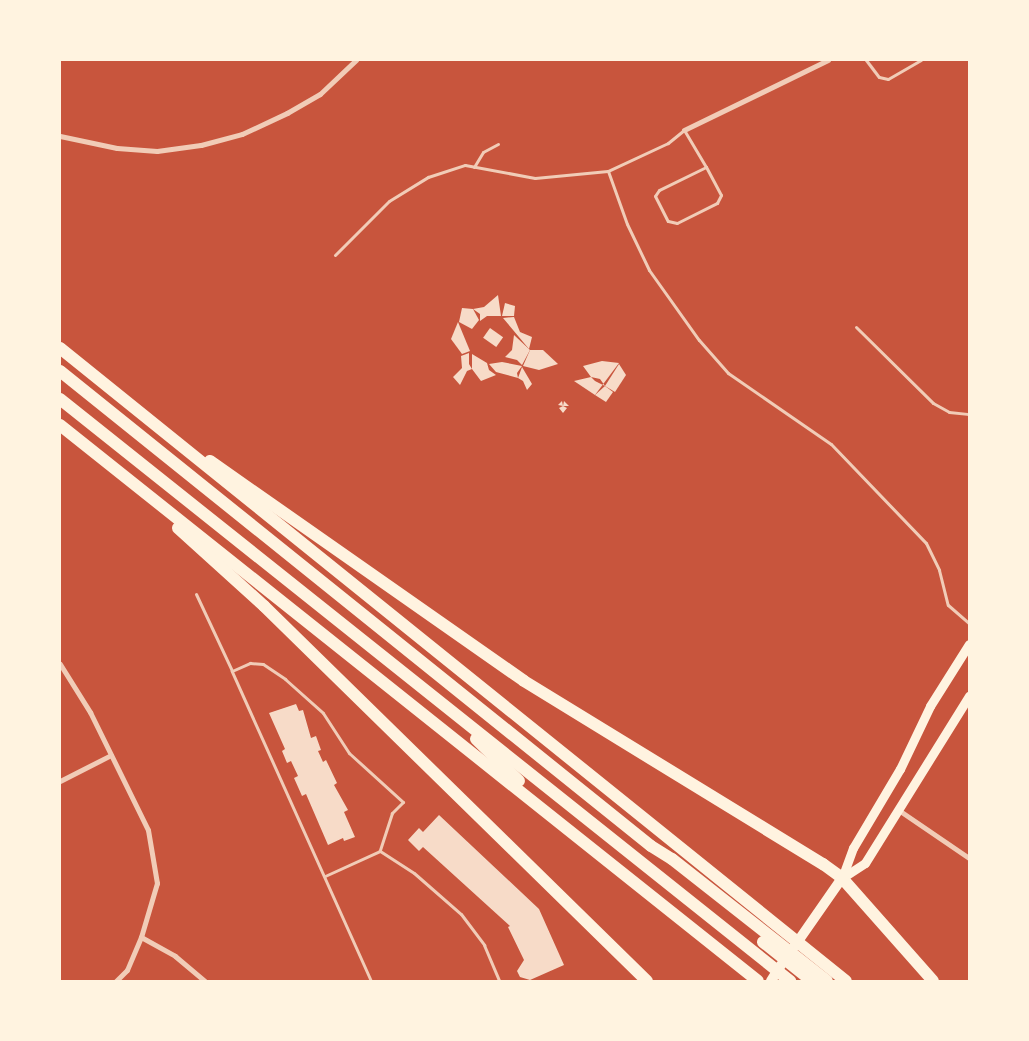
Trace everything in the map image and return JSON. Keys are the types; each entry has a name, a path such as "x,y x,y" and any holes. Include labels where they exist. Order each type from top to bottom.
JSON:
{"highway":[{"path":"60,348 762,929 822,976 846,981"},
{"path":"60,371 651,846 667,864 762,929 822,976"},
{"path":"60,399 790,981"},
{"path":"126,402 524,681 842,878 933,981"},
{"path":"60,425 758,981"},
{"path":"85,445 264,606 647,981"},
{"path":"378,654 405,682 474,738 574,834"}],"main road":[{"path":"771,981 842,878 853,848 900,769 930,706 969,644"},
{"path":"842,878 865,863 900,810 969,696"}],"street":[{"path":"60,136 116,148 157,151 201,145 242,134 287,113 320,94 356,60"},
{"path":"684,130 828,60"},
{"path":"60,664 111,755 148,830 157,883 141,937 126,970 116,981"},
{"path":"60,781 111,755"},
{"path":"900,810 969,858"},
{"path":"141,937 175,956 205,981"}],"lane":[{"path":"866,60 878,77 888,79 921,60"},
{"path":"335,255 389,201 428,177 465,165 535,178 608,171 668,143 684,130 706,167 721,195 717,203 677,223 668,221 655,196 659,190 706,167"},
{"path":"474,167 483,152 498,144"},
{"path":"608,171 627,224 649,270 699,340 728,373 831,444 926,543 939,570 948,604 969,623"},
{"path":"856,327 933,404 949,412 968,415"},
{"path":"196,594 371,981"},
{"path":"232,671 250,663 263,664 285,679 323,713 349,753 403,802 392,813 380,851 325,876"},
{"path":"380,851 414,873 461,914 484,945 499,981"}],"building":[{"path":"498,295 501,316 487,316 480,321 480,314 473,309 484,307"},
{"path":"505,303 515,306 514,316 502,316"},
{"path":"462,308 473,309 479,320 472,329 459,322"},
{"path":"514,317 520,332 532,337 529,349 503,318"},
{"path":"458,322 470,351 462,354 451,339"},
{"path":"490,328 503,337 496,347 483,338"},
{"path":"514,335 530,350 522,365 517,360 505,357 512,350"},
{"path":"530,350 543,350 558,364 539,370 523,366"},
{"path":"469,353 469,364 472,369 467,371 460,385 453,377 462,368 461,356"},
{"path":"472,354 487,363 489,370 496,375 481,381 472,369"},
{"path":"602,361 619,363 603,384 600,379 591,377 583,366"},
{"path":"502,362 522,366 517,373 518,378 496,372 489,364"},
{"path":"619,364 626,375 615,392 605,386"},
{"path":"522,367 532,384 527,390 523,381 518,378"},
{"path":"591,377 603,385 595,395 574,381"},
{"path":"605,386 613,392 606,402 595,395"},
{"path":"563,406 567,408 563,413 559,408"},
{"path":"296,704 299,711 303,710 311,738 316,736 321,750 318,751 323,762 326,760 337,783 334,785 348,810 344,812 355,837 344,841 343,838 328,845 306,794 302,796 294,778 298,776 291,761 287,763 282,751 285,749 269,713"},
{"path":"439,815 539,909 564,965 530,980 520,977 517,971 524,960 508,927 510,926 423,847 419,851 408,840 419,828 423,832"}]}
